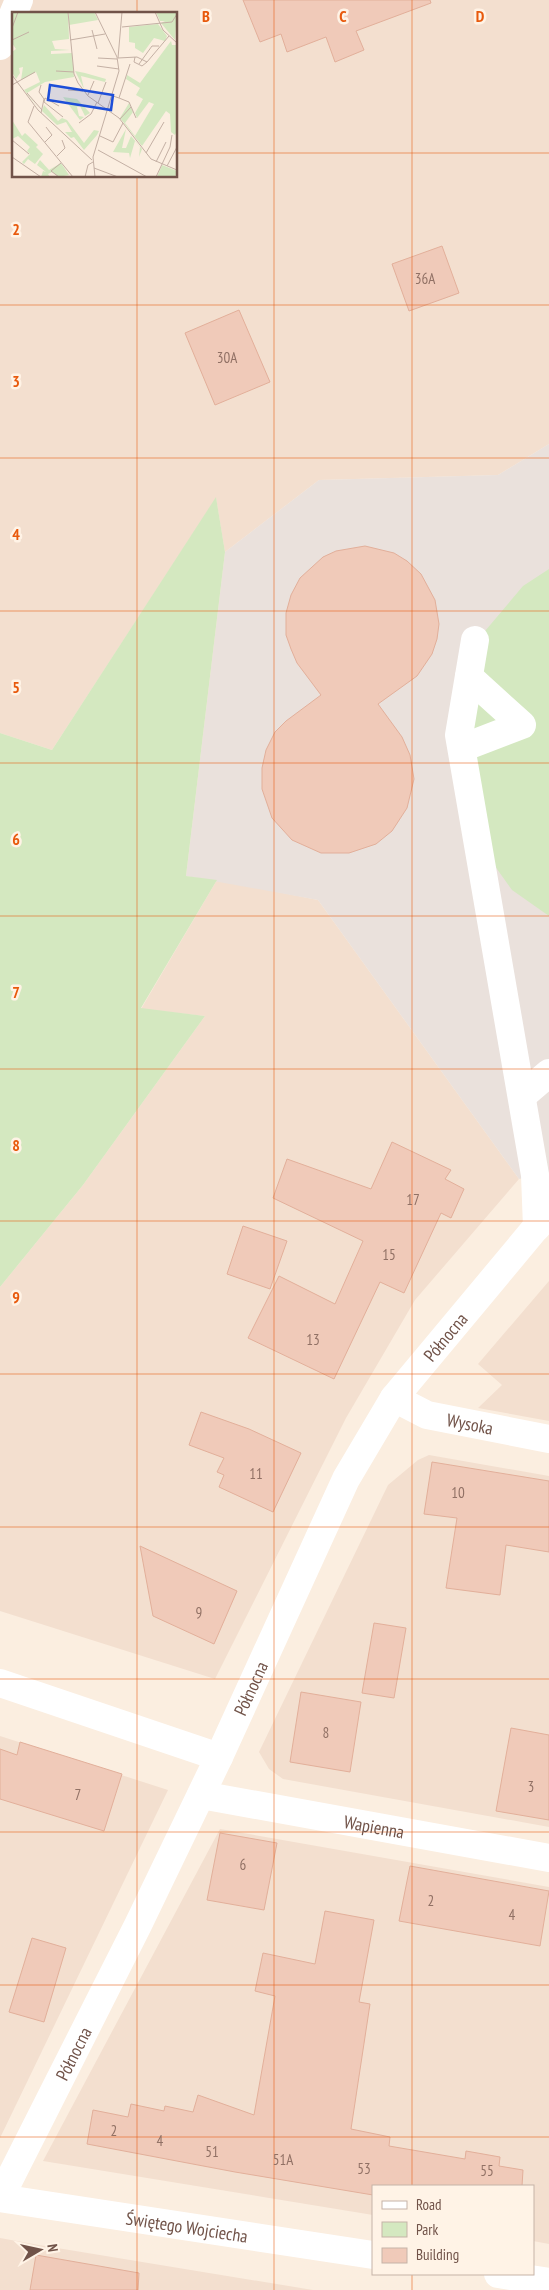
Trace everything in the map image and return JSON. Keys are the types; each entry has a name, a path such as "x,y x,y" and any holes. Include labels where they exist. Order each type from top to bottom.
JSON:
{"street":[{"path":"14,12 19,0"},
{"path":"0,46 12,17"},
{"path":"475,640 459,735 543,1220"},
{"path":"462,748 522,725 468,677"},
{"path":"522,1096 549,1073"},
{"name":"Północna","path":"0,2198 138,1925 201,1795 346,1479 394,1398 543,1220"},
{"name":"Wysoka","path":"394,1398 427,1415 549,1439"},
{"path":"0,1683 219,1757"},
{"name":"Wapienna","path":"201,1795 549,1858"},
{"name":"Świętego Wojciecha","path":"0,2198 372,2255"},
{"path":"502,2275 537,2284"}],"shaded area":[{"path":"0,0 549,0 549,444 498,475 319,480 225,552 216,498 52,750 0,733"},
{"path":"549,444 549,1172 519,1179 318,900 186,876 225,552 319,480 498,475"},
{"path":"217,880 318,900 519,1179 415,1300 346,1418 215,1679 0,1611 0,1287 83,1185 205,1016 141,1009"},
{"path":"549,1281 549,1421 478,1408 502,1385 478,1364"},
{"path":"429,1455 549,1476 549,1827 283,1779 269,1769 259,1752 388,1485 418,1460"},
{"path":"0,1736 168,1790 0,2138"},
{"path":"220,1829 549,1887 549,2244 534,2241 534,2185 372,2185 372,2215 43,2161"},
{"path":"0,2238 39,2245 313,2290 0,2290"}],"green space":[{"path":"216,497 225,552 186,876 217,880 141,1008 205,1016 83,1185 0,1287 0,733 52,750"},
{"path":"549,569 549,916 512,890 472,834 455,701 480,637 523,586"}],"building":[{"path":"243,0 430,0 431,3 356,31 364,50 335,62 326,37 287,52 281,34 260,42"},
{"path":"442,246 459,293 409,311 392,264"},
{"path":"239,310 270,382 215,405 185,333"},
{"path":"365,546 394,553 407,561 421,574 435,600 439,624 437,639 432,654 417,676 378,704 402,737 410,755 414,779 407,808 392,831 376,844 349,853 321,853 292,840 272,818 262,789 262,768 266,750 275,732 286,721 321,695 297,663 286,635 286,613 291,595 300,578 323,557 336,551"},
{"path":"392,1142 451,1170 445,1179 464,1189 451,1218 441,1213 404,1293 380,1282 334,1379 248,1338 279,1276 335,1304 363,1241 273,1198 287,1159 371,1189"},
{"path":"243,1226 287,1241 270,1289 227,1274"},
{"path":"201,1412 249,1429 301,1453 273,1512 219,1487 224,1475 217,1472 224,1458 189,1445"},
{"path":"432,1462 549,1481 549,1552 506,1545 500,1595 446,1588 457,1518 424,1514"},
{"path":"140,1546 237,1591 214,1644 153,1616"},
{"path":"374,1623 406,1628 394,1698 362,1693"},
{"path":"301,1692 361,1702 350,1772 290,1762"},
{"path":"511,1728 549,1735 549,1820 496,1811"},
{"path":"20,1742 122,1774 104,1831 0,1799 0,1749 17,1755"},
{"path":"220,1833 277,1843 264,1910 207,1900"},
{"path":"410,1866 549,1891 540,1946 399,1921"},
{"path":"325,1911 374,1920 359,2002 370,2004 351,2129 390,2137 389,2146 465,2159 466,2151 500,2157 499,2166 523,2170 522,2185 372,2185 372,2195 235,2172 87,2144 93,2110 128,2117 131,2104 164,2111 165,2106 193,2112 198,2095 254,2115 275,1996 255,1991 263,1953 315,1964"},
{"path":"32,1938 66,1948 44,2022 9,2012"},
{"path":"36,2255 139,2273 138,2290 30,2290"}]}
